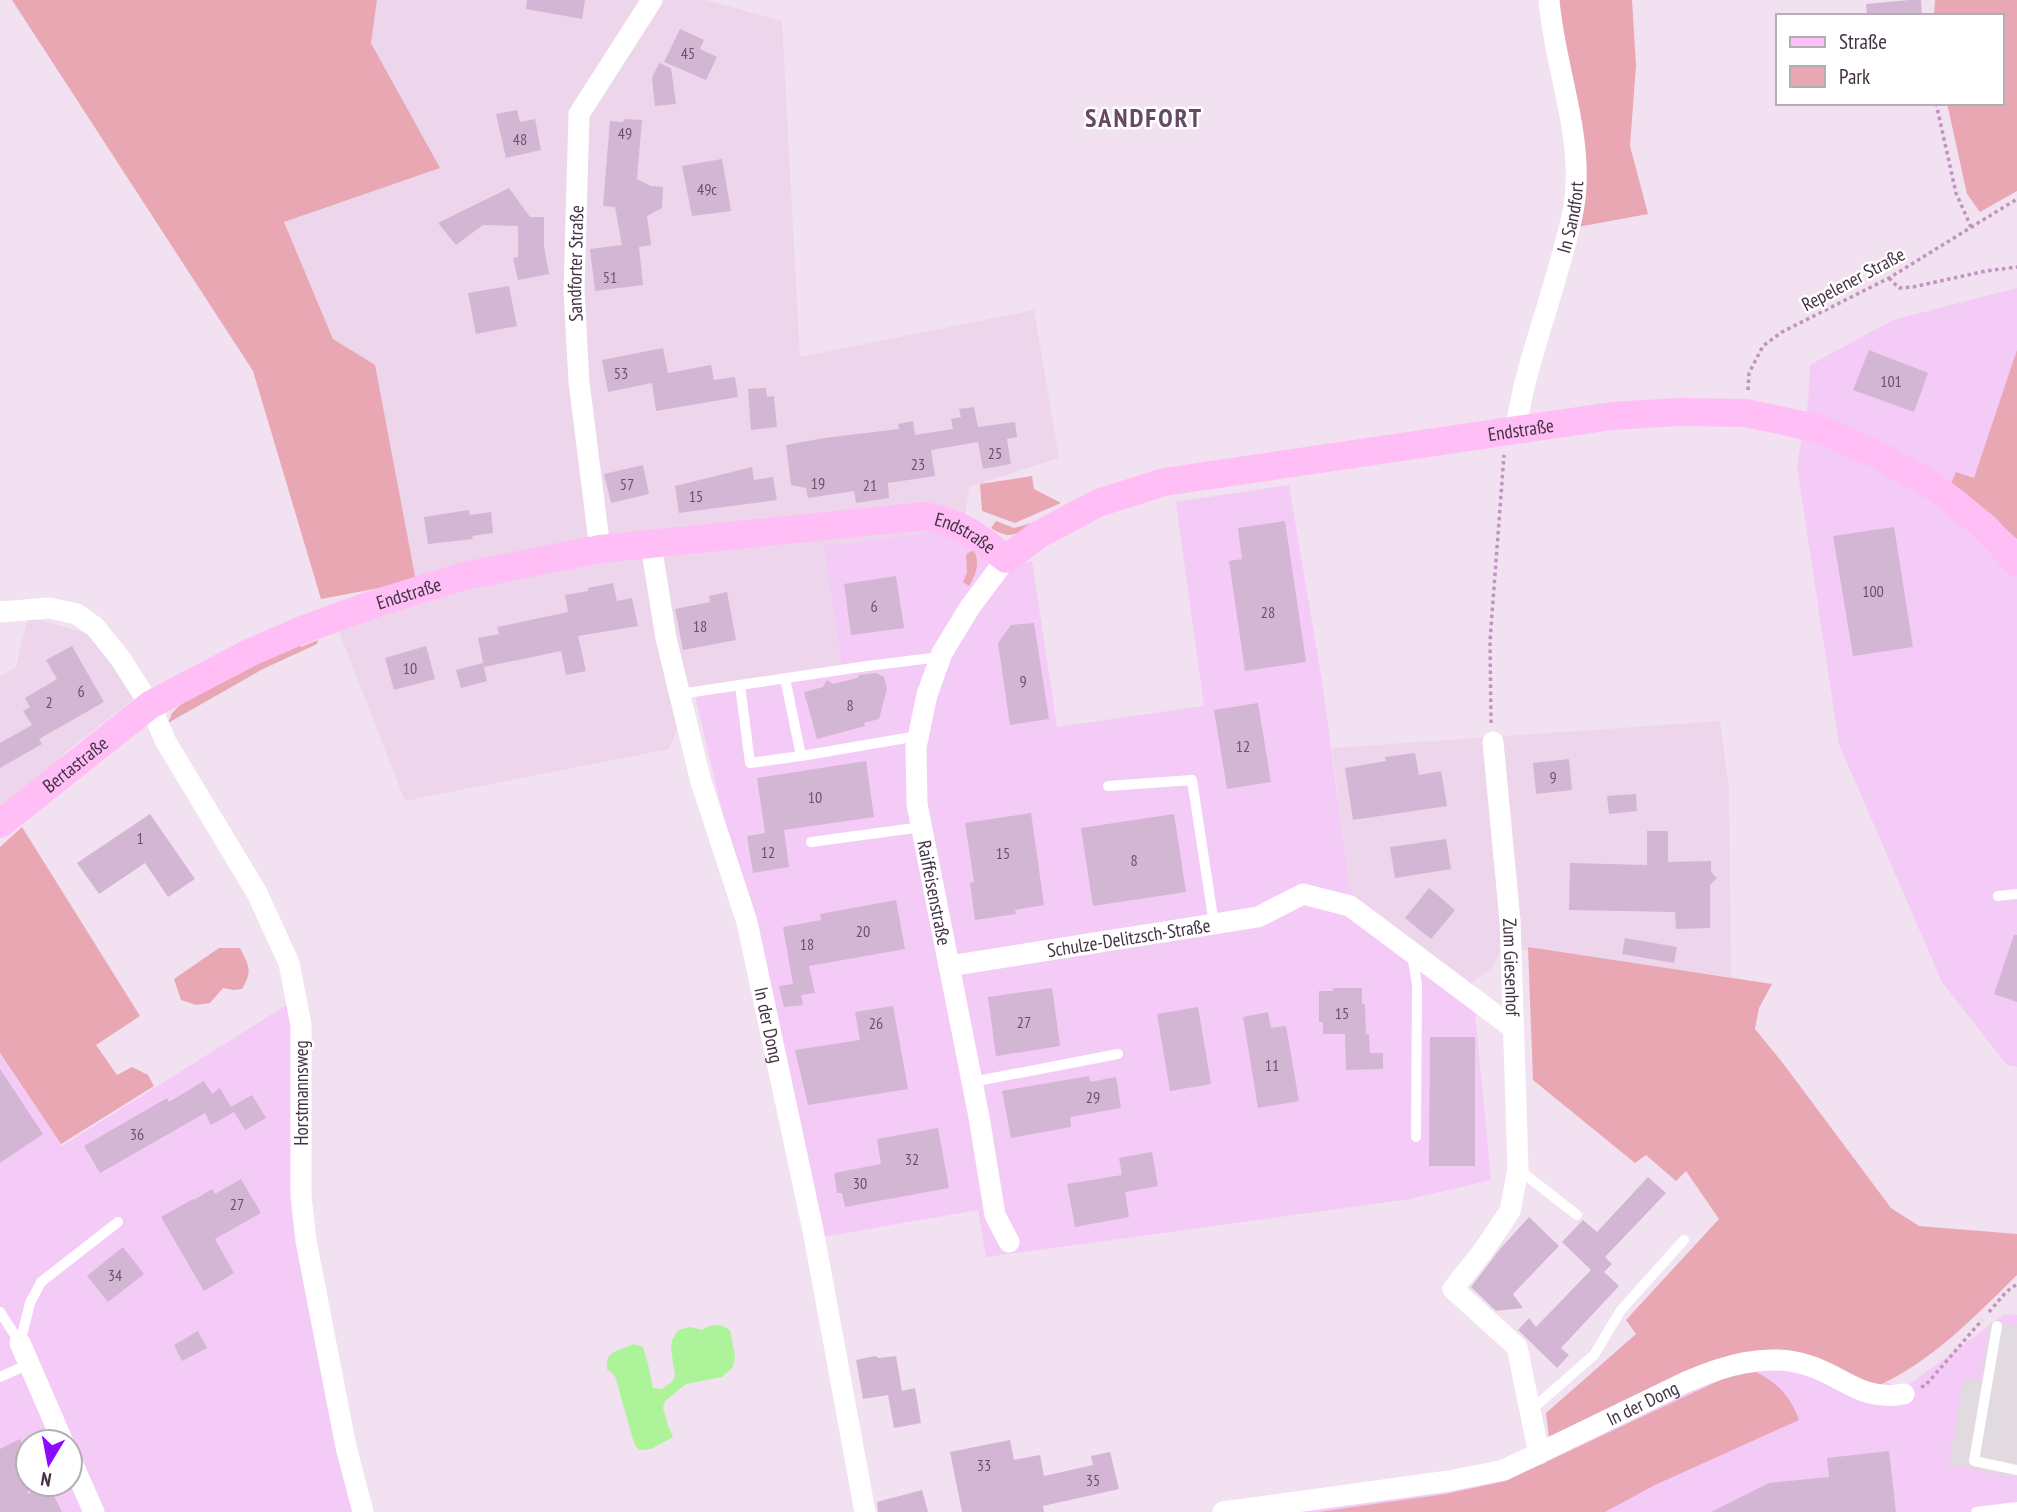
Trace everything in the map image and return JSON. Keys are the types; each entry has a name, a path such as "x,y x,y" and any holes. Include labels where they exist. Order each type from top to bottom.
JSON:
{"street":[{"name":"Sandforter Straße","path":"600,549 579,382 574,291 579,114 652,0"},
{"name":"In Sandfort","path":"1509,431 1519,405 1572,219 1576,184 1575,149 1551,28 1549,0"},
{"name":"Endstraße","path":"150,705 302,629 374,604 464,576 600,549 925,516 947,520 969,530 1006,559 1038,536 1098,503 1164,482 1612,416 1679,412 1746,413 1816,428 1876,454 1936,488 1985,527 2017,562"},
{"name":"In der Dong","path":"651,545 666,638 701,782 747,922 813,1230 865,1512"},
{"name":"Raiffeisenstraße","path":"1006,559 970,607 940,657 927,695 916,747 917,804 972,1082 995,1215 1009,1242"},
{"path":"0,612 49,608 77,614 94,626 120,658 150,705"},
{"name":"Bertastraße","path":"0,824 150,705"},
{"name":"Horstmannsweg","path":"150,705 166,742 257,893 289,963 301,1025 301,1196 306,1241 346,1447 363,1512"},
{"name":"Zum Giesenhof","path":"1493,742 1510,920 1518,1169 1510,1211 1453,1289 1517,1347 1539,1454"},
{"name":"Schulze-Delitzsch-Straße","path":"949,966 1258,917 1303,894 1350,906 1411,951"},
{"path":"1411,951 1513,1028"},
{"path":"20,1343 57,1428"},
{"name":"In der Dong","path":"1223,1512 1449,1481 1504,1470 1686,1382 1709,1372 1744,1363 1764,1360 1807,1365 1875,1396 1903,1394"},
{"path":"84,1490 94,1512"}],"lane":[{"path":"680,694 940,657"},
{"path":"785,678 800,756"},
{"path":"740,685 750,763 918,736"},
{"path":"1108,786 1192,780 1214,924"},
{"path":"811,842 922,827"},
{"path":"1998,896 2017,894"},
{"path":"1411,951 1417,985 1416,1137"},
{"path":"972,1082 1118,1054"},
{"path":"1518,1169 1577,1215"},
{"path":"20,1343 30,1303 41,1282 118,1222"},
{"path":"1530,1411 1594,1354 1621,1310 1684,1240"},
{"path":"0,1312 20,1343"},
{"path":"1997,1326 1974,1461 2017,1470"},
{"path":"0,1377 29,1364"},
{"path":"1976,1512 2017,1507"}],"path":[{"path":"1936,105 1956,193 1971,228"},
{"name":"Repelener Straße","path":"1746,413 1749,373 1763,346 1782,332 1889,278 2017,199"},
{"path":"1889,278 1899,288 1913,287 2017,267"},
{"path":"1493,742 1490,715 1490,641 1504,454 1509,431"},
{"path":"1903,1394 1925,1386 2006,1292 2017,1284"}],"shaded area":[{"path":"377,0 706,0 782,21 800,357 1034,310 1059,458 969,487 963,539 842,664 694,691 669,749 405,801 338,629 416,581 375,366 333,339 284,222 439,168 371,43"},
{"path":"2017,288 2017,1067 2007,1065 1942,982 1839,744 1797,466 1808,403 1810,365 1893,320"},
{"path":"1289,485 1323,688 1350,890 1452,975 1472,982 1491,1180 1410,1199 986,1257 978,1210 822,1237 694,691 842,664 824,546 938,532 963,539 998,569 1032,561 1057,727 1204,706 1176,502"},
{"path":"28,617 90,634 136,697 65,752 0,828 0,676 16,667"},
{"path":"1720,721 1729,790 1731,977 1529,950 1501,950 1493,967 1472,982 1452,975 1350,890 1332,748"},
{"path":"296,999 306,1241 363,1512 0,1512 0,1054 62,1146"},
{"path":"2005,1314 2017,1315 2017,1512 1255,1512 1504,1470 1686,1382 1812,1352 1903,1389"},
{"path":"1990,1322 2017,1326 2017,1478 1949,1464 1964,1378 1980,1380"},
{"path":"720,1325 730,1330 735,1357 733,1367 722,1377 686,1384 665,1401 663,1408 673,1437 651,1449 639,1450 634,1443 615,1376 607,1369 608,1358 614,1352 633,1344 643,1347 653,1388 662,1389 672,1382 675,1376 671,1348 678,1330 690,1327 702,1330"}],"green space":[{"path":"12,0 377,0 371,43 440,168 284,222 333,339 375,365 416,581 321,599 253,371"},
{"path":"1555,0 1632,0 1636,65 1630,146 1648,214 1578,227"},
{"path":"1935,0 2017,0 2017,191 1980,212 1967,194 1947,105 2003,105 2003,14 1934,14"},
{"path":"2017,350 2017,539 1951,483 1956,472 1974,478"},
{"path":"1032,476 1034,489 1061,503 1015,523 982,511 980,484"},
{"path":"996,521 1014,528 1035,522 1019,533 1009,535 991,528"},
{"path":"973,550 977,568 969,586 963,582 967,573 966,555"},
{"path":"318,640 317,644 263,669 168,723 172,713 183,702 299,643 301,647"},
{"path":"22,827 140,1016 96,1045 117,1075 132,1067 148,1075 154,1086 61,1144 0,1053 0,847"},
{"path":"1528,947 1772,984 1759,1008 1755,1029 1891,1208 1919,1226 2017,1234 2017,1275 1968,1323 1933,1352 1875,1387 1775,1351 1549,1438 1546,1413 1636,1334 1626,1320 1719,1219 1686,1171 1676,1181 1646,1155 1635,1163 1533,1080"},
{"path":"219,948 240,948 248,968 248,978 242,989 223,988 210,1003 196,1005 181,1000 174,979"},
{"path":"1756,1372 1783,1392 1799,1420 1655,1485 1605,1512 1318,1512 1446,1494 1506,1481 1729,1376"}],"building":[{"path":"527,0 585,0 582,19 526,9"},
{"path":"1921,0 1922,14 1867,14 1866,4"},
{"path":"680,29 704,40 700,49 717,57 706,80 664,62"},
{"path":"659,63 671,68 676,104 655,106 652,78"},
{"path":"517,110 520,122 535,119 541,150 506,158 496,114"},
{"path":"624,119 642,120 637,179 651,186 663,187 662,208 647,216 651,245 639,247 643,285 595,291 590,249 622,245 615,207 603,206 610,121 623,122"},
{"path":"722,159 731,211 692,216 682,166"},
{"path":"509,188 530,217 544,217 544,247 549,274 518,280 513,258 518,257 518,226 483,225 456,245 438,223"},
{"path":"509,286 517,326 476,334 468,293"},
{"path":"663,348 668,373 711,365 714,380 735,377 738,397 656,411 652,383 608,392 602,360"},
{"path":"1869,350 1928,373 1914,412 1853,390"},
{"path":"766,388 767,397 774,396 777,427 751,430 748,389"},
{"path":"974,407 978,427 1015,422 1017,437 1007,439 1011,464 983,469 978,442 931,450 935,476 888,483 889,498 856,503 854,491 808,498 806,488 791,485 786,445 899,429 898,424 913,421 915,435 953,429 951,419 961,417 959,409"},
{"path":"643,465 649,494 611,503 604,474"},
{"path":"752,467 754,480 773,477 777,500 679,513 675,486"},
{"path":"469,510 470,515 491,512 493,533 472,536 473,539 428,544 424,517"},
{"path":"1285,521 1306,662 1245,671 1229,561 1242,559 1238,528"},
{"path":"1894,527 1913,647 1853,656 1833,536"},
{"path":"896,576 904,628 851,635 844,584"},
{"path":"613,583 617,601 632,598 638,626 578,636 586,671 566,675 561,651 484,667 478,638 499,634 497,627 568,612 565,595"},
{"path":"727,592 736,640 683,650 675,609 710,602 709,596"},
{"path":"1034,623 1049,719 1010,725 998,643 1011,625"},
{"path":"72,646 104,702 39,739 42,744 0,768 0,743 32,725 23,711 30,707 25,698 57,679 46,660"},
{"path":"426,646 435,679 394,690 385,658"},
{"path":"483,663 487,681 461,688 456,670"},
{"path":"876,673 884,677 887,689 879,719 864,723 865,726 817,739 804,692 823,687 827,680 833,684 857,678 859,675"},
{"path":"1258,703 1271,782 1227,789 1214,710"},
{"path":"1415,753 1419,775 1441,771 1447,806 1353,820 1345,768 1386,761 1385,757"},
{"path":"1569,759 1572,790 1536,794 1533,763"},
{"path":"866,761 874,817 784,830 789,867 753,873 747,836 765,833 757,778"},
{"path":"1636,794 1637,811 1609,814 1607,796"},
{"path":"1031,813 1044,905 1015,910 1016,914 975,920 970,883 974,882 965,823"},
{"path":"150,814 195,879 168,897 145,863 99,894 77,863"},
{"path":"1174,814 1186,892 1093,906 1081,828"},
{"path":"1647,831 1668,831 1668,862 1711,861 1711,872 1717,878 1710,885 1710,928 1676,929 1675,912 1569,910 1570,863 1647,865"},
{"path":"1446,839 1451,869 1395,878 1390,847"},
{"path":"1429,888 1455,910 1431,939 1405,918"},
{"path":"896,900 905,949 809,966 815,993 801,995 803,1005 784,1007 779,986 793,984 783,927 821,920 820,914"},
{"path":"2014,935 2017,935 2017,1002 1994,994"},
{"path":"1625,938 1677,947 1674,963 1622,954"},
{"path":"1052,988 1060,1046 996,1056 988,997"},
{"path":"1333,988 1362,988 1370,1053 1383,1053 1383,1069 1346,1070 1345,1034 1323,1034 1323,1022 1319,1022 1319,991 1333,991"},
{"path":"893,1006 908,1089 808,1105 795,1050 860,1040 855,1012"},
{"path":"1198,1007 1211,1084 1170,1091 1157,1014"},
{"path":"1268,1012 1271,1028 1286,1026 1299,1101 1258,1108 1243,1017"},
{"path":"1430,1037 1475,1037 1475,1166 1429,1166"},
{"path":"0,1069 43,1134 0,1163"},
{"path":"1089,1076 1090,1082 1116,1077 1121,1108 1070,1117 1071,1127 1011,1138 1002,1091"},
{"path":"204,1081 212,1094 220,1088 231,1107 252,1095 266,1118 245,1130 234,1112 211,1125 205,1113 100,1173 84,1146 167,1098 169,1102"},
{"path":"938,1128 949,1188 845,1207 842,1193 837,1193 834,1173 881,1164 877,1139"},
{"path":"1152,1152 1158,1186 1125,1192 1129,1217 1075,1227 1067,1184 1122,1175 1119,1158"},
{"path":"1648,1177 1666,1193 1605,1257 1612,1264 1604,1272 1619,1286 1561,1348 1569,1355 1557,1368 1518,1330 1529,1318 1536,1327 1591,1270 1562,1242 1583,1220 1597,1232"},
{"path":"241,1179 261,1213 215,1239 234,1273 204,1291 161,1217 212,1189 215,1194"},
{"path":"1529,1217 1559,1246 1513,1294 1523,1308 1496,1311 1471,1287"},
{"path":"123,1247 144,1274 108,1302 87,1276"},
{"path":"198,1331 207,1348 182,1361 174,1345"},
{"path":"896,1356 902,1391 915,1388 921,1423 894,1428 888,1395 863,1399 856,1360"},
{"path":"1010,1440 1014,1460 1040,1455 1044,1476 1093,1465 1091,1456 1110,1452 1119,1489 1043,1506 1044,1512 962,1512 950,1452"},
{"path":"14,1442 14,1498 55,1498 62,1512 0,1512 0,1449"},
{"path":"1889,1451 1896,1512 1711,1512 1769,1483 1829,1477 1827,1458"},
{"path":"922,1490 928,1512 878,1512 877,1502"}],"district":[{"name":"SANDFORT","path":"1144,118"}]}
